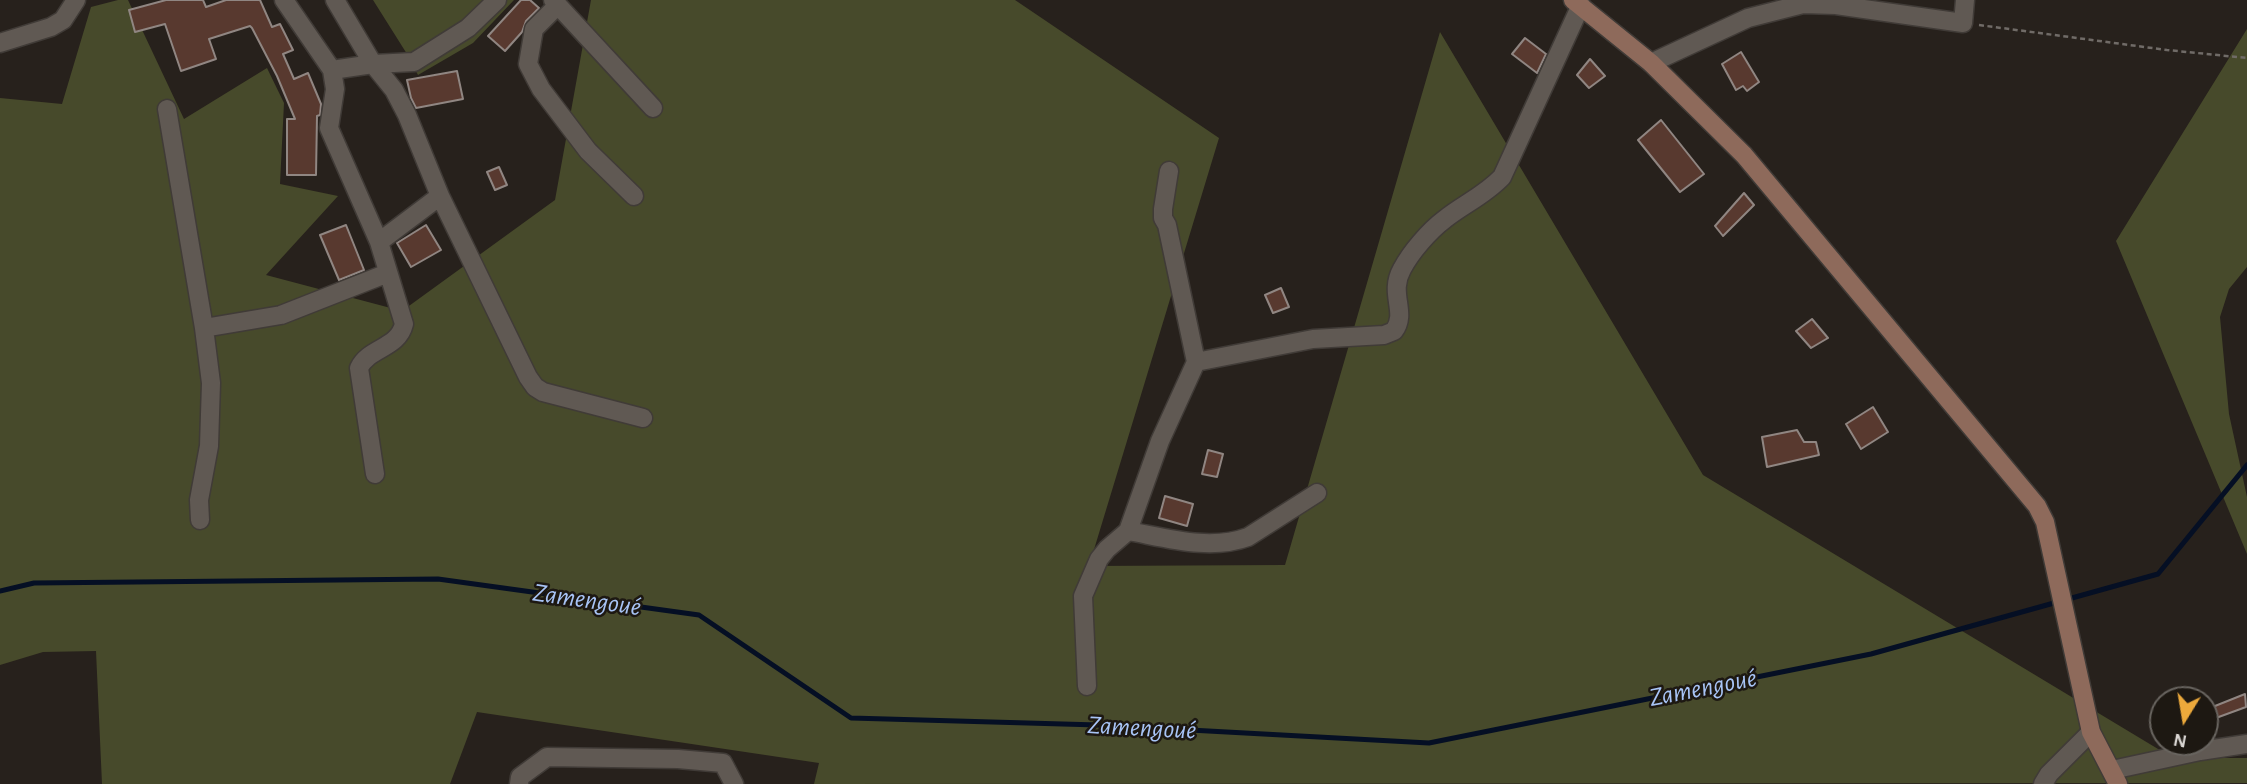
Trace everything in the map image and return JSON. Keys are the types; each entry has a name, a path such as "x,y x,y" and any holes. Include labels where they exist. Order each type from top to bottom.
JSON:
{"street":[{"path":"0,43 51,27 63,20 76,0"},
{"path":"284,0 332,70 335,89 329,128 379,242 404,324 402,334 396,341 363,359 359,368 375,474"},
{"path":"335,0 407,114 440,196 535,387 543,392 643,418"},
{"path":"332,70 414,62 468,28 497,0"},
{"path":"1651,63 1748,18 1803,4 1836,5 1963,23 1965,0"},
{"path":"634,196 588,150 541,89 528,64 534,29 556,2 653,108"},
{"path":"1196,362 1312,339 1384,335 1394,331 1401,318 1395,287 1400,272 1409,257 1443,220 1485,194 1502,177 1577,3 1651,63 1744,155 2026,492 2045,522 2091,732 2115,777 2212,749 2247,744"},
{"path":"167,109 211,383 209,446 199,500 200,520"},
{"path":"1087,686 1083,596 1099,559 1128,531 1160,441 1196,362 1167,225 1163,218 1169,171"},
{"path":"379,242 440,196"},
{"path":"204,328 281,315 388,274"},
{"path":"1128,531 1207,544 1235,542 1248,537 1317,494"},
{"path":"2043,784 2049,774 2091,732"},
{"path":"519,784 520,777 547,757 678,759 723,763 734,784"}],"path":[{"path":"1963,23 2247,58"}],"green space":[{"path":"128,0 184,119 267,68 284,103 280,184 338,196 266,275 402,311 555,200 591,0 1015,0 1219,138 1089,566 1285,565 1440,32 1703,475 2149,744 2149,756 2247,758 2247,783 814,784 819,763 477,712 450,784 102,784 96,651 43,652 0,665 0,98 62,104 91,7"},
{"path":"373,0 514,0 473,43 418,75"},
{"path":"2247,29 2247,267 2229,289 2220,317 2229,414 2247,497 2247,554 2116,241"}],"building":[{"path":"166,0 203,0 206,7 226,0 260,0 272,27 280,24 293,50 283,54 294,79 308,73 321,104 320,115 317,116 316,175 287,175 287,119 295,119 252,28 250,26 209,39 216,59 181,71 165,24 135,32 129,10"},
{"path":"521,0 530,0 539,8 526,21 522,32 505,51 488,36"},
{"path":"1525,38 1546,54 1537,73 1512,54"},
{"path":"1741,52 1759,82 1747,91 1743,86 1736,90 1722,64"},
{"path":"1590,59 1605,76 1589,88 1577,75"},
{"path":"457,71 463,99 416,108 407,80"},
{"path":"1661,120 1704,174 1680,192 1638,140"},
{"path":"499,167 507,185 495,190 487,172"},
{"path":"1744,193 1754,205 1723,236 1715,226"},
{"path":"346,225 364,270 339,280 320,235"},
{"path":"426,225 441,250 411,267 397,243"},
{"path":"1281,288 1289,307 1273,313 1265,295"},
{"path":"1812,319 1828,338 1811,348 1796,331"},
{"path":"1873,407 1888,432 1861,449 1846,424"},
{"path":"1797,430 1804,442 1816,442 1819,455 1767,467 1762,437"},
{"path":"1208,450 1223,454 1217,477 1202,474"},
{"path":"1165,496 1193,504 1187,526 1159,518"},
{"path":"2245,694 2246,707 2219,717 2219,704"}],"waterway":[{"name":"Zamengoué","path":"0,591 34,583 438,579 699,615 851,718 1098,725 1429,743 1871,654 2158,574 2247,465"}]}
